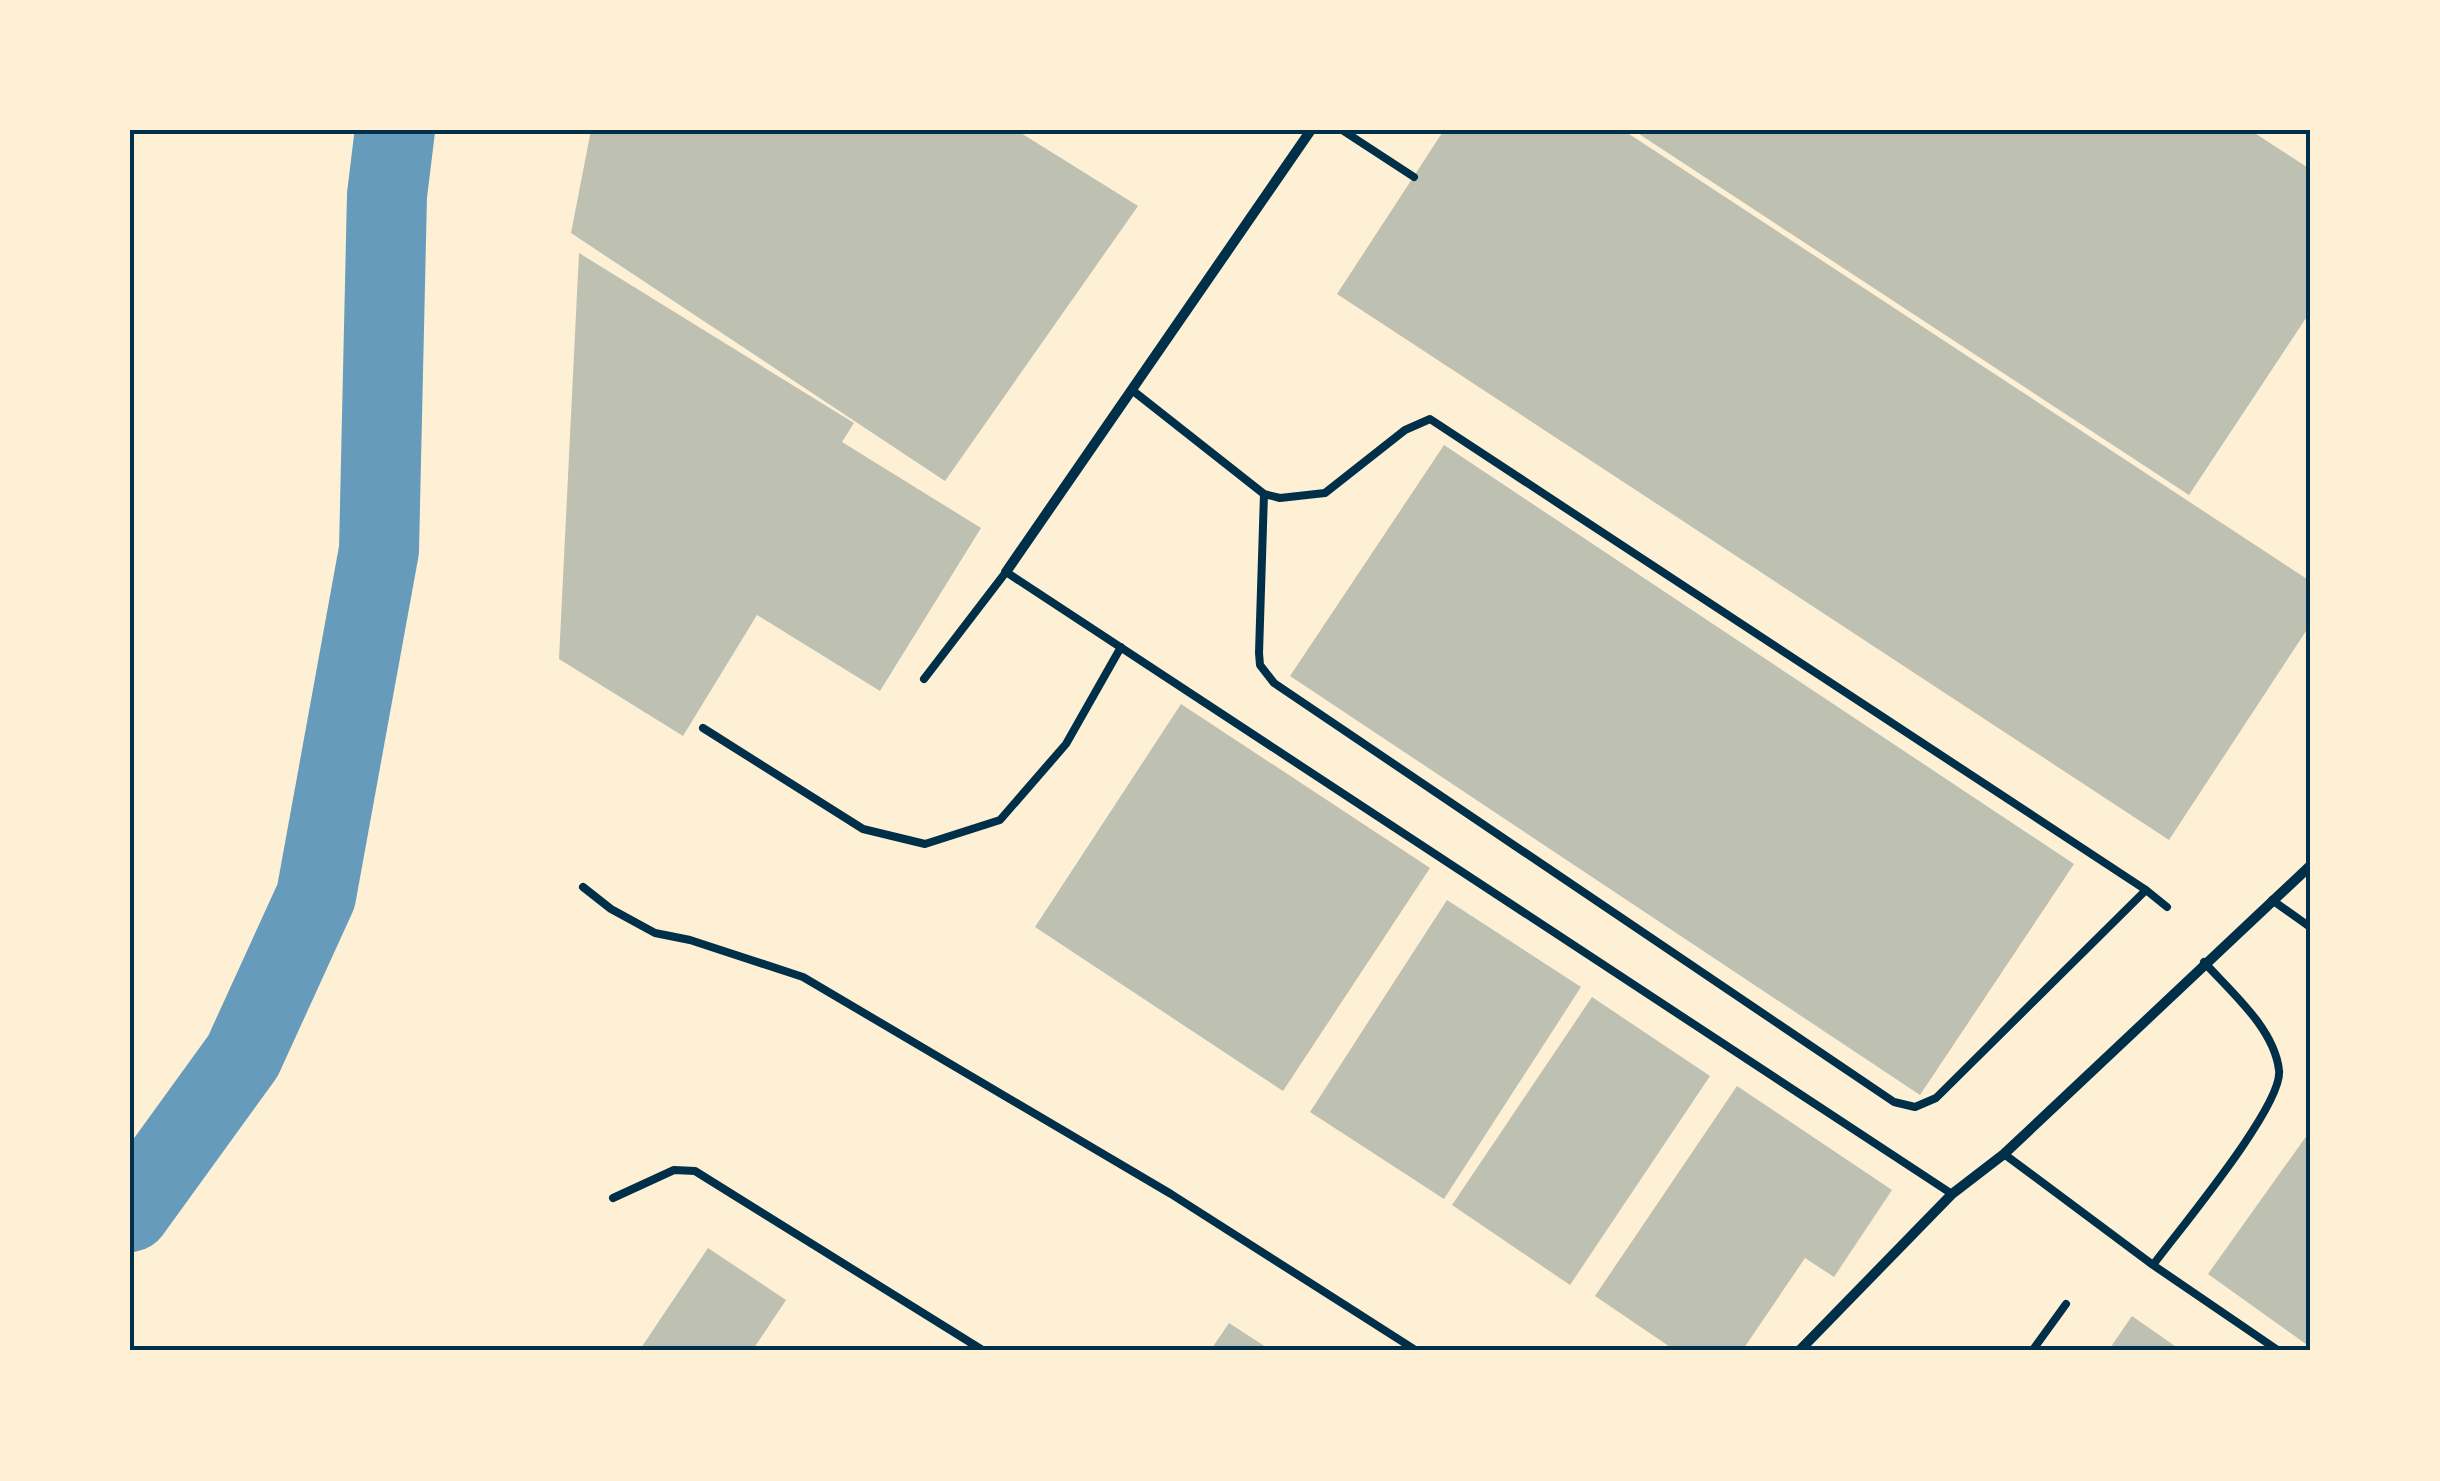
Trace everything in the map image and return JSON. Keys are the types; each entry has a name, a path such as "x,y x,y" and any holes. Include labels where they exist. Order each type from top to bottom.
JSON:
{"street":[{"path":"1006,572 1311,130"},
{"path":"1800,1351 1952,1194 2004,1154 2310,866"}],"lane":[{"path":"1342,130 1414,177"},
{"path":"1132,390 1264,494 1280,498 1325,492 1405,430 1430,419 2146,890 2166,907"},
{"path":"1264,494 1259,654 1260,665 1274,683 1894,1102 1915,1108 1936,1098 2146,890"},
{"path":"924,679 1006,572 1952,1194"},
{"path":"703,728 863,829 926,844 1000,820 1066,744 1121,647"},
{"path":"583,887 611,909 655,933 690,940 803,977 1171,1194 1417,1351"},
{"path":"2272,900 2310,927"},
{"path":"2153,1264 2266,1113 2280,1072 2270,1044 2248,1010 2204,962"},
{"path":"2004,1154 2279,1351"},
{"path":"613,1198 674,1170 695,1171 984,1351"},
{"path":"2032,1351 2066,1304"}],"building":[{"path":"591,130 1016,130 1138,206 945,481 571,233"},
{"path":"1444,130 1623,130 2310,581 2310,625 2169,840 1337,294"},
{"path":"1633,130 2250,130 2310,169 2310,312 2189,495"},
{"path":"579,253 854,423 842,442 981,528 880,691 757,615 683,736 559,659"},
{"path":"1444,445 2074,864 1920,1095 1290,676"},
{"path":"1181,704 1430,868 1283,1091 1035,927"},
{"path":"1447,900 1581,987 1444,1199 1310,1112"},
{"path":"1592,997 1710,1076 1570,1285 1452,1205"},
{"path":"1737,1086 1892,1190 1834,1277 1805,1258 1742,1351 1676,1351 1595,1296"},
{"path":"2310,1131 2310,1347 2208,1274"},
{"path":"708,1248 786,1300 752,1351 639,1351"},
{"path":"2132,1316 2182,1351 2108,1351"},
{"path":"1229,1323 1272,1351 1210,1351"}],"waterway":[{"path":"130,1212 243,1056 316,896 379,550 387,195 395,130"}]}
